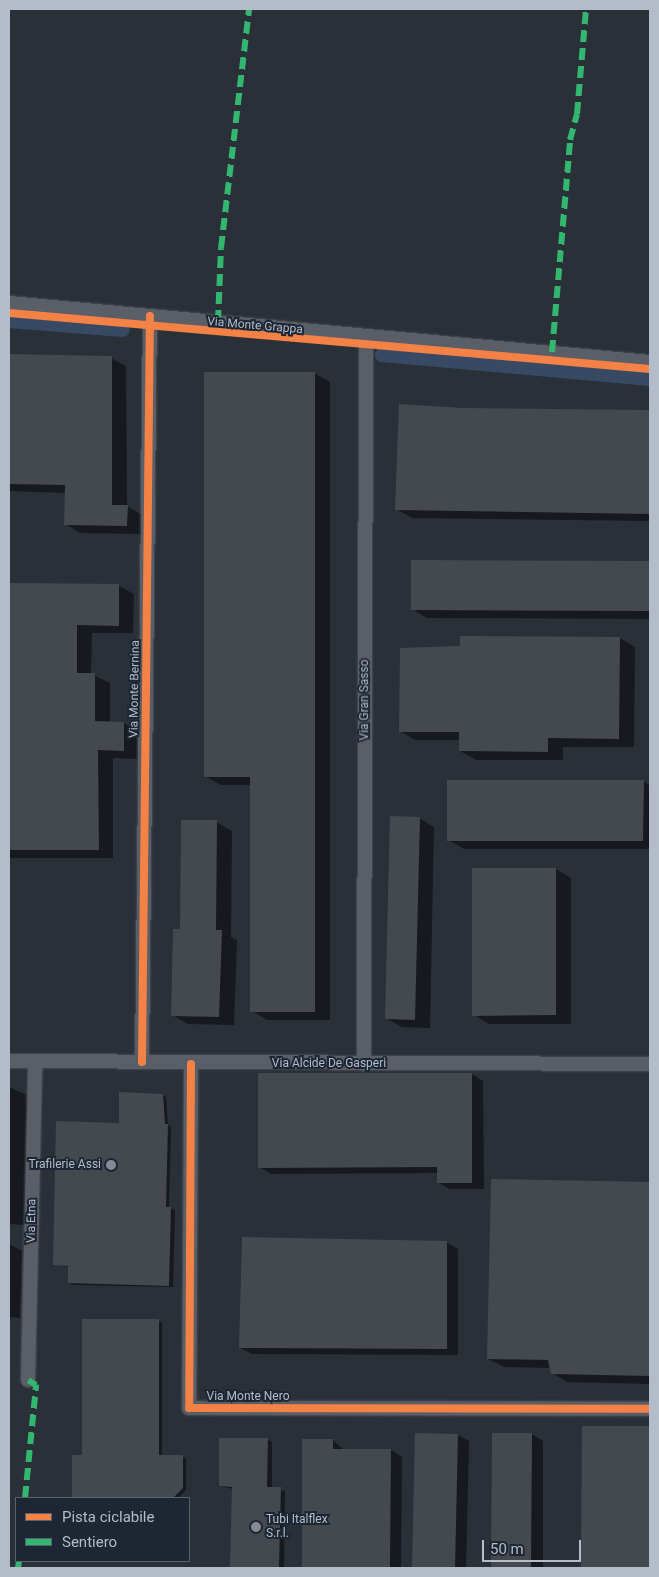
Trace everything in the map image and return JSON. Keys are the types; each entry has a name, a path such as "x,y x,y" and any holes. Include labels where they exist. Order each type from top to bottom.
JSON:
{"street":[{"name":"Via Monte Grappa","path":"9,303 650,362"},
{"name":"Via Monte Bernina","path":"142,1062 150,316"},
{"name":"Via Gran Sasso","path":"364,1064 366,336"},
{"name":"Via Alcide De Gasperi","path":"9,1061 191,1064 650,1064"},
{"name":"Via Etna","path":"28,1380 35,1061"},
{"name":"Via Monte Nero","path":"191,1064 189,1408 650,1409"}],"building":[{"path":"9,354 112,356 112,505 128,505 127,526 64,525 65,485 9,484"},
{"path":"204,372 315,372 315,1012 250,1012 250,777 204,777"},
{"path":"399,404 462,408 650,410 650,514 395,510"},
{"path":"411,560 650,561 650,611 411,610"},
{"path":"9,583 119,584 119,626 77,625 77,673 95,673 95,721 124,722 124,751 98,750 99,850 9,850"},
{"path":"460,636 620,637 619,739 548,738 548,752 459,751 459,732 399,732 400,648 460,646"},
{"path":"447,780 644,780 643,841 447,841"},
{"path":"390,816 420,817 415,1020 385,1019"},
{"path":"181,820 217,820 216,930 222,930 219,1017 171,1016 173,929 180,929"},
{"path":"472,868 556,868 556,1015 472,1016"},
{"path":"258,1073 472,1073 472,1183 437,1183 437,1167 258,1168"},
{"name":"Trafilerie Assi","path":"119,1092 163,1094 165,1124 168,1124 166,1207 171,1207 169,1286 68,1283 68,1266 53,1265 56,1121 119,1123"},
{"path":"491,1179 650,1182 650,1376 551,1374 548,1360 487,1359"},
{"path":"242,1237 447,1241 447,1349 239,1348"},
{"path":"82,1319 159,1319 159,1455 183,1455 183,1488 174,1497 72,1497 72,1455 82,1455"},
{"path":"582,1426 650,1426 650,1568 581,1568"},
{"path":"415,1433 458,1434 455,1568 412,1568"},
{"path":"492,1433 532,1433 531,1568 491,1568"},
{"name":"Tubi Italflex S.r.l.","path":"219,1438 268,1438 267,1487 281,1487 279,1568 230,1568 232,1487 219,1486"},
{"path":"302,1439 333,1439 333,1449 391,1449 390,1568 302,1568"}],"waterway":[{"path":"9,321 123,330"},
{"path":"382,355 650,379"}],"marked path":[{"path":"218,322 221,248 249,9"},
{"path":"552,352 570,140 577,114 586,9"},
{"path":"25,1497 36,1385 28,1380"},
{"path":"18,1568 19,1562"}],"cycle path":[{"path":"9,313 650,369"},
{"path":"142,1062 150,316"},
{"path":"191,1064 189,1408 650,1409"}],"place":[{"name":"Trafilerie Assi","path":"111,1165"},
{"name":"Tubi Italflex S.r.l.","path":"256,1527"}]}
